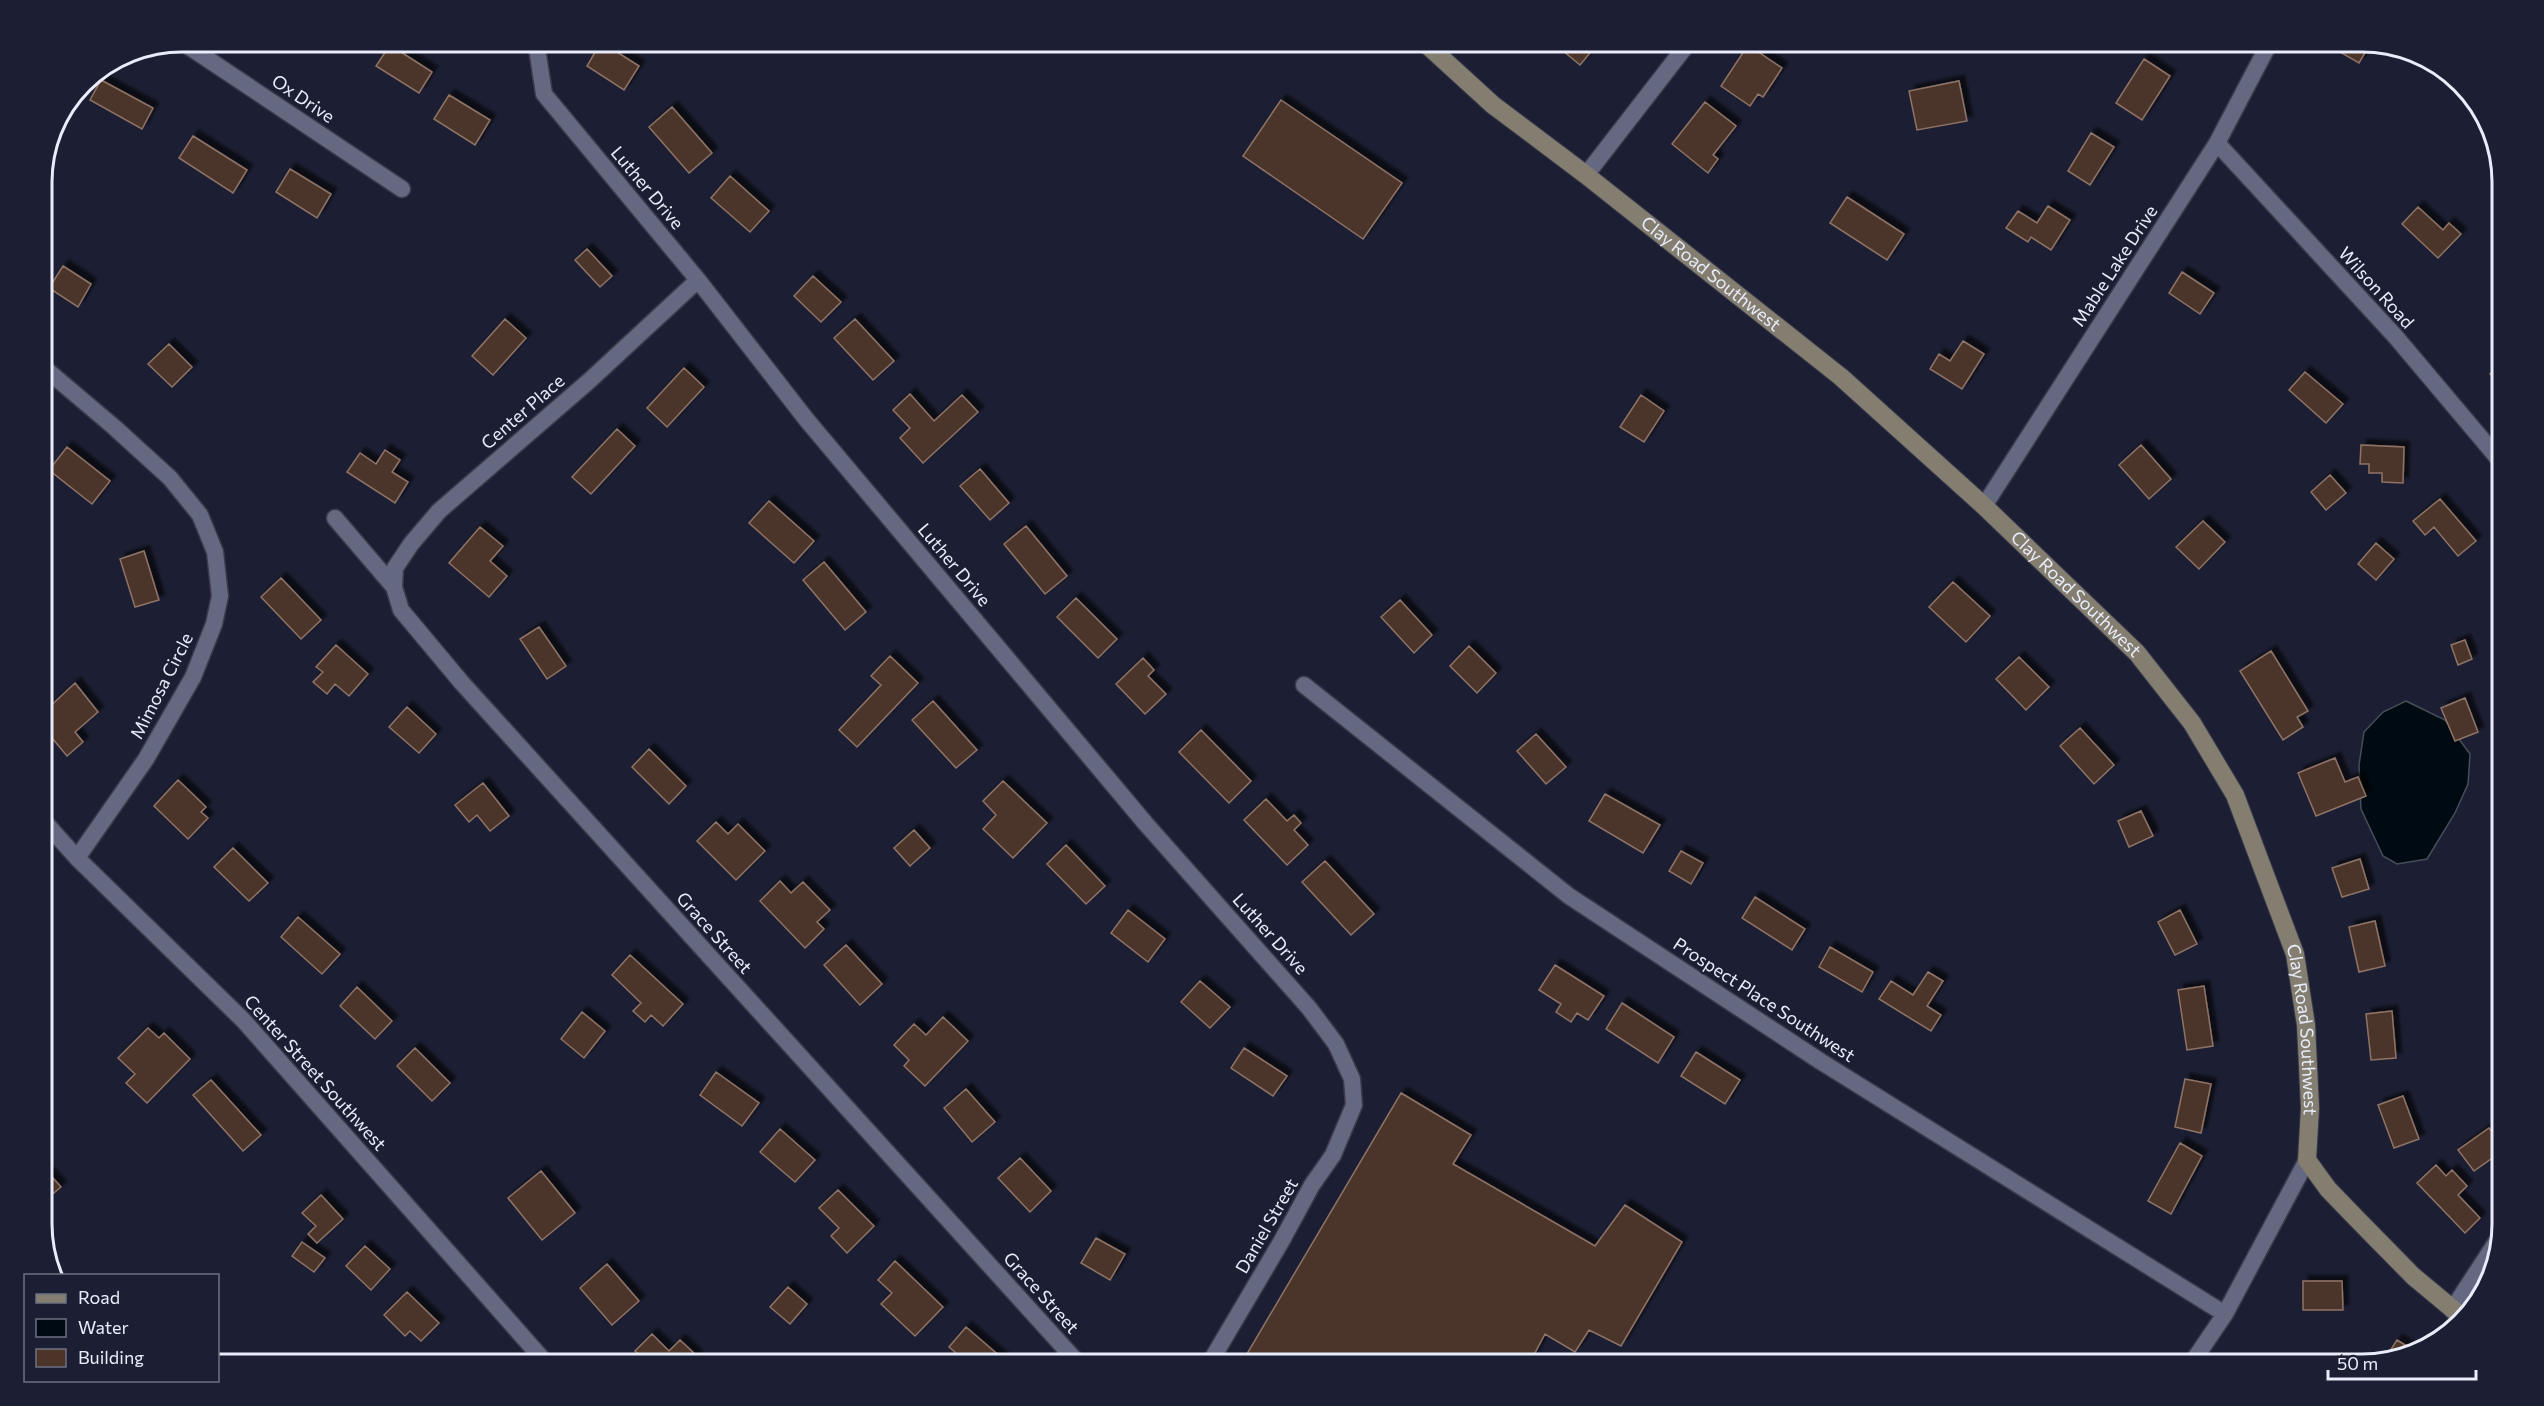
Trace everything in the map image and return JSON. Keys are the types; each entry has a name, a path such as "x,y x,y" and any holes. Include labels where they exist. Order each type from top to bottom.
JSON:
{"street":[{"name":"Ox Drive","path":"197,52 402,189"},
{"name":"Luther Drive","path":"538,52 544,94 698,280 806,419 1146,824 1309,1008 1340,1052 1352,1079 1354,1105"},
{"name":"Clay Road Southwest","path":"1435,52 1493,105 1842,376 1984,506 2138,653 2192,723 2235,795 2295,954 2306,1025 2310,1108 2307,1160"},
{"path":"1586,175 1681,52"},
{"name":"Mable Lake Drive","path":"1984,506 2217,143 2265,52"},
{"name":"Wilson Road","path":"2217,143 2395,336 2491,450"},
{"name":"Center Place","path":"394,587 395,568 411,544 440,511 589,381 698,280"},
{"name":"Mimosa Circle","path":"53,375 170,478 200,515 215,552 219,596 214,624 192,677 146,759 77,858"},
{"name":"Grace Street","path":"335,518 394,587 401,610 462,683 1070,1354"},
{"name":"Prospect Place Southwest","path":"1304,686 1569,896 1820,1060 2225,1314"},
{"name":"Center Street Southwest","path":"53,831 77,858 244,1021 538,1354"},
{"name":"Daniel Street","path":"1215,1354 1312,1185 1334,1155 1354,1105"},
{"path":"2198,1354 2225,1314 2307,1160 2335,1196 2413,1276 2455,1313"},
{"path":"2457,1311 2486,1260"}],"water":[{"path":"2406,701 2445,720 2470,754 2468,784 2455,813 2427,859 2397,864 2383,856 2361,809 2359,765 2364,732 2383,712"}],"building":[{"path":"385,52 401,52 432,72 419,93 376,66"},
{"path":"595,52 617,52 639,66 624,90 587,66"},
{"path":"1564,52 1591,52 1580,65"},
{"path":"1743,52 1758,52 1782,68 1763,97 1758,94 1750,106 1721,86"},
{"path":"2340,52 2365,52 2359,63"},
{"path":"2144,59 2170,76 2142,120 2116,103"},
{"path":"102,81 153,108 142,129 90,100"},
{"path":"1959,81 1967,121 1917,130 1909,91"},
{"path":"449,95 490,120 475,145 434,119"},
{"path":"1281,100 1402,183 1363,239 1243,156"},
{"path":"1705,102 1736,126 1713,155 1718,159 1708,173 1672,144"},
{"path":"672,107 712,153 689,173 649,127"},
{"path":"2091,133 2114,147 2090,185 2068,171"},
{"path":"193,136 247,170 233,193 179,158"},
{"path":"290,169 331,194 317,218 276,192"},
{"path":"730,176 769,211 750,232 711,198"},
{"path":"1847,197 1904,234 1887,260 1830,223"},
{"path":"2048,206 2070,220 2051,250 2031,237 2028,242 2006,228 2018,211 2037,223"},
{"path":"2418,207 2443,230 2449,223 2461,234 2438,258 2402,224"},
{"path":"587,249 612,276 600,287 575,260"},
{"path":"63,266 91,284 78,307 53,291 53,282"},
{"path":"2182,272 2214,293 2200,314 2169,293"},
{"path":"813,276 841,302 821,322 794,296"},
{"path":"505,319 526,338 493,375 472,356"},
{"path":"855,319 894,361 873,380 834,338"},
{"path":"1963,341 1984,354 1962,389 1930,369 1939,354 1950,361"},
{"path":"169,344 192,367 172,387 148,364"},
{"path":"684,368 704,387 667,427 647,408"},
{"path":"2305,372 2343,404 2326,423 2289,390"},
{"path":"910,394 934,421 962,395 978,412 923,463 900,438 910,428 893,410"},
{"path":"1641,395 1664,411 1644,442 1620,427"},
{"path":"617,429 635,446 591,494 572,477"},
{"path":"2141,445 2171,479 2149,499 2119,465"},
{"path":"2361,445 2404,447 2403,483 2382,482 2382,473 2369,473 2369,464 2360,464"},
{"path":"67,447 110,481 92,504 53,473 53,465"},
{"path":"385,450 400,460 392,472 408,482 395,503 347,472 360,453 376,464"},
{"path":"980,469 1009,503 990,520 960,486"},
{"path":"2330,475 2346,493 2326,510 2311,492"},
{"path":"2440,499 2476,541 2458,556 2434,527 2425,535 2413,521"},
{"path":"769,501 814,541 794,563 749,523"},
{"path":"2203,521 2225,542 2199,569 2176,547"},
{"path":"1026,526 1067,576 1045,594 1004,544"},
{"path":"480,527 503,546 490,561 507,576 489,597 449,563"},
{"path":"2376,543 2394,559 2376,580 2358,564"},
{"path":"144,551 159,600 135,607 120,559"},
{"path":"824,562 866,612 845,630 803,580"},
{"path":"281,578 321,620 301,639 261,597"},
{"path":"1953,582 1990,616 1966,642 1929,607"},
{"path":"1076,598 1117,639 1098,658 1057,617"},
{"path":"1400,600 1432,635 1414,653 1381,617"},
{"path":"539,627 566,666 547,679 520,639"},
{"path":"2465,640 2472,659 2458,665 2451,645"},
{"path":"336,645 368,674 349,696 335,684 327,694 313,682 323,672 316,667"},
{"path":"1469,646 1496,673 1477,693 1450,666"},
{"path":"2271,651 2308,711 2297,717 2303,727 2283,740 2240,671"},
{"path":"890,656 918,683 857,747 839,730 881,685 871,676"},
{"path":"2019,657 2049,687 2026,710 1996,679"},
{"path":"1143,658 1154,670 1148,676 1166,694 1145,714 1116,684"},
{"path":"75,683 98,712 75,732 83,742 67,756 53,739 53,704"},
{"path":"2465,698 2478,732 2455,741 2441,708"},
{"path":"933,701 977,750 956,768 912,720"},
{"path":"407,707 436,734 419,753 389,727"},
{"path":"2080,728 2114,765 2094,784 2060,746"},
{"path":"1201,730 1251,781 1229,803 1179,752"},
{"path":"1536,734 1566,767 1546,784 1517,751"},
{"path":"649,749 686,786 669,804 632,767"},
{"path":"2335,758 2345,782 2358,777 2366,796 2316,816 2298,773"},
{"path":"178,780 206,807 201,812 208,818 188,839 154,806"},
{"path":"1003,781 1047,823 1013,858 983,829 996,815 983,801"},
{"path":"483,783 509,816 490,831 477,815 469,822 455,805"},
{"path":"1605,794 1660,825 1643,853 1589,821"},
{"path":"1266,799 1287,821 1294,815 1301,823 1294,830 1308,845 1287,865 1244,820"},
{"path":"2141,811 2153,836 2129,847 2118,821"},
{"path":"716,822 728,834 738,824 765,851 736,880 697,841"},
{"path":"914,830 930,848 910,866 894,848"},
{"path":"1066,845 1105,886 1086,904 1047,864"},
{"path":"233,848 268,883 249,901 214,867"},
{"path":"1681,851 1703,863 1691,884 1669,871"},
{"path":"2360,859 2369,889 2342,897 2332,868"},
{"path":"1325,861 1374,914 1351,935 1302,882"},
{"path":"780,881 791,893 803,882 830,910 817,922 824,929 805,948 760,901"},
{"path":"1755,897 1805,929 1792,950 1742,918"},
{"path":"1128,910 1165,939 1148,962 1111,933"},
{"path":"2180,910 2197,944 2175,955 2158,922"},
{"path":"298,917 340,954 322,974 281,937"},
{"path":"2375,921 2385,966 2359,972 2349,927"},
{"path":"846,945 882,984 860,1005 824,965"},
{"path":"1830,947 1873,972 1862,992 1819,967"},
{"path":"630,955 683,1004 663,1026 651,1015 645,1022 633,1011 641,1003 612,975"},
{"path":"1555,965 1604,996 1588,1020 1577,1013 1571,1022 1556,1012 1561,1004 1539,990"},
{"path":"1928,972 1943,981 1927,1006 1941,1015 1931,1031 1879,999 1891,981 1913,995"},
{"path":"1200,981 1230,1007 1210,1028 1181,1002"},
{"path":"2204,986 2213,1046 2187,1050 2178,990"},
{"path":"357,987 392,1021 375,1039 340,1006"},
{"path":"1622,1003 1674,1037 1658,1063 1606,1029"},
{"path":"2392,1011 2396,1058 2371,1060 2366,1014"},
{"path":"582,1012 605,1031 584,1058 561,1039"},
{"path":"943,1017 968,1041 925,1086 904,1066 909,1060 894,1045 914,1024 926,1035"},
{"path":"148,1028 159,1038 164,1033 190,1059 147,1103 126,1083 135,1074 118,1058"},
{"path":"415,1048 450,1083 432,1101 397,1066"},
{"path":"1244,1048 1287,1076 1273,1096 1231,1068"},
{"path":"1696,1052 1740,1080 1725,1104 1681,1076"},
{"path":"716,1072 759,1103 742,1126 700,1095"},
{"path":"2185,1079 2211,1084 2201,1133 2175,1127"},
{"path":"211,1080 261,1135 243,1151 193,1095"},
{"path":"966,1089 995,1122 972,1142 944,1108"},
{"path":"1401,1093 1471,1135 1453,1164 1595,1246 1625,1205 1682,1242 1621,1346 1589,1330 1575,1352 1545,1334 1534,1354 1247,1354"},
{"path":"2403,1096 2419,1139 2394,1148 2378,1105"},
{"path":"2489,1128 2492,1132 2492,1158 2474,1171 2458,1150"},
{"path":"780,1129 815,1160 795,1182 760,1152"},
{"path":"2180,1143 2202,1156 2171,1214 2148,1201"},
{"path":"1020,1158 1051,1191 1030,1212 998,1178"},
{"path":"2436,1165 2446,1176 2452,1170 2467,1186 2458,1195 2480,1218 2465,1233 2417,1183"},
{"path":"541,1171 575,1213 542,1240 508,1198"},
{"path":"53,1178 61,1187 53,1194"},
{"path":"838,1190 874,1226 847,1253 831,1236 839,1228 819,1208"},
{"path":"321,1195 343,1219 317,1243 308,1234 316,1226 302,1213"},
{"path":"1096,1238 1125,1254 1110,1280 1081,1263"},
{"path":"302,1242 325,1258 314,1272 292,1256"},
{"path":"365,1246 390,1269 371,1290 346,1266"},
{"path":"895,1261 943,1307 915,1336 881,1304 892,1293 878,1280"},
{"path":"607,1264 639,1301 612,1325 580,1288"},
{"path":"2303,1281 2342,1281 2343,1310 2303,1310"},
{"path":"788,1287 807,1304 790,1324 770,1307"},
{"path":"407,1292 439,1323 421,1341 410,1331 405,1336 384,1315"},
{"path":"966,1327 997,1354 957,1354 949,1347"},
{"path":"652,1334 669,1351 680,1340 695,1354 638,1354 635,1351"},
{"path":"2397,1340 2406,1346 2395,1349 2391,1350"}]}
